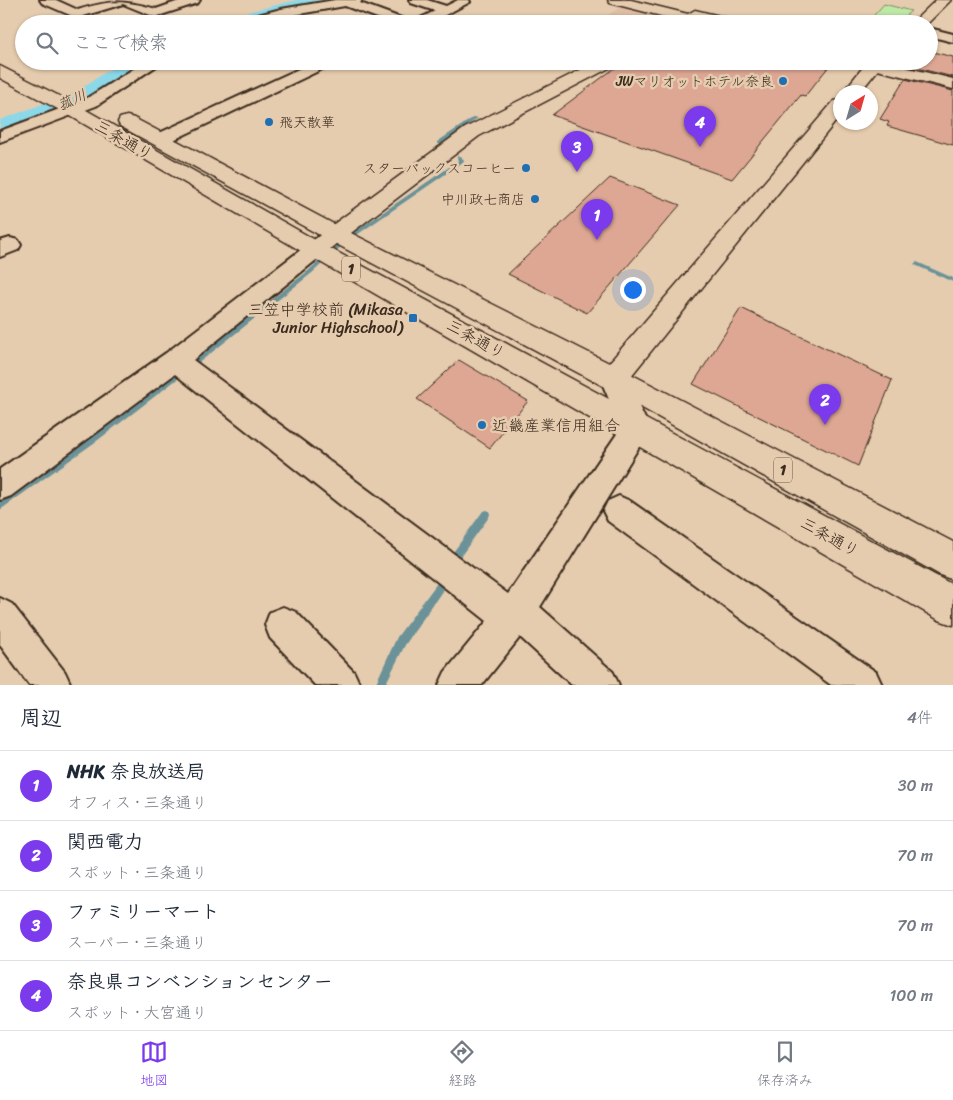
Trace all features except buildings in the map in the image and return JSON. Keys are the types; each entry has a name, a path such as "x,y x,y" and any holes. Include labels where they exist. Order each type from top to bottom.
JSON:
{"main road":[{"path":"615,0 665,15"},
{"path":"640,0 700,15"},
{"path":"928,15 944,0"},
{"name":"三条通り","path":"0,54 15,64"},
{"name":"三条通り","path":"23,70 70,102 326,242 613,378 953,562"},
{"path":"326,242 472,132 593,70"},
{"path":"855,85 865,70"},
{"path":"900,70 953,84"},
{"path":"926,70 953,77"},
{"name":"三条通り","path":"0,71 161,139 326,242 636,429 953,606"},
{"path":"613,378 833,113"}],"street":[{"path":"46,0 77,14 123,0 155,14 194,0"},
{"path":"414,0 446,10"},
{"path":"274,15 351,1 385,15"},
{"path":"436,15 464,2"},
{"path":"281,13 286,15"},
{"path":"938,34 953,38"},
{"path":"0,137 138,70"},
{"path":"161,139 309,70"},
{"path":"30,108 70,102"},
{"path":"0,486 174,360 326,242"},
{"path":"174,360 514,615 600,685"},
{"path":"458,685 514,615 636,429 613,378"},
{"path":"619,511 863,685"},
{"path":"0,616 52,685"},
{"path":"283,625 341,685"}],"shaded area":[{"path":"622,6 656,15 608,15"}],"green space":[{"path":"884,4 911,11 906,15 874,15"}],"waterway":[{"name":"菰川","path":"256,15 331,0"},
{"name":"菰川","path":"0,129 84,97 125,70"},
{"path":"439,143 476,118"},
{"path":"0,506 95,438 204,355 310,272 343,242 461,161 459,157"},
{"path":"917,264 953,280"},
{"path":"453,564 457,554 486,514"},
{"path":"380,685 401,641 446,578"}],"place":[{"name":"JWマリオットホテル奈良","path":"783,81"},
{"name":"飛天散華","path":"269,122"},
{"name":"奈良県コンベンションセンター","path":"700,147"},
{"name":"スターバックスコーヒー","path":"526,168"},
{"name":"ファミリーマート","path":"577,172"},
{"name":"中川政七商店","path":"535,199"},
{"name":"NHK 奈良放送局","path":"597,240"},
{"name":"三笠中学校前 (Mikasa Junior Highschool)","path":"413,318"},
{"name":"近畿産業信用組合","path":"482,425"},
{"name":"関西電力","path":"825,425"}]}
